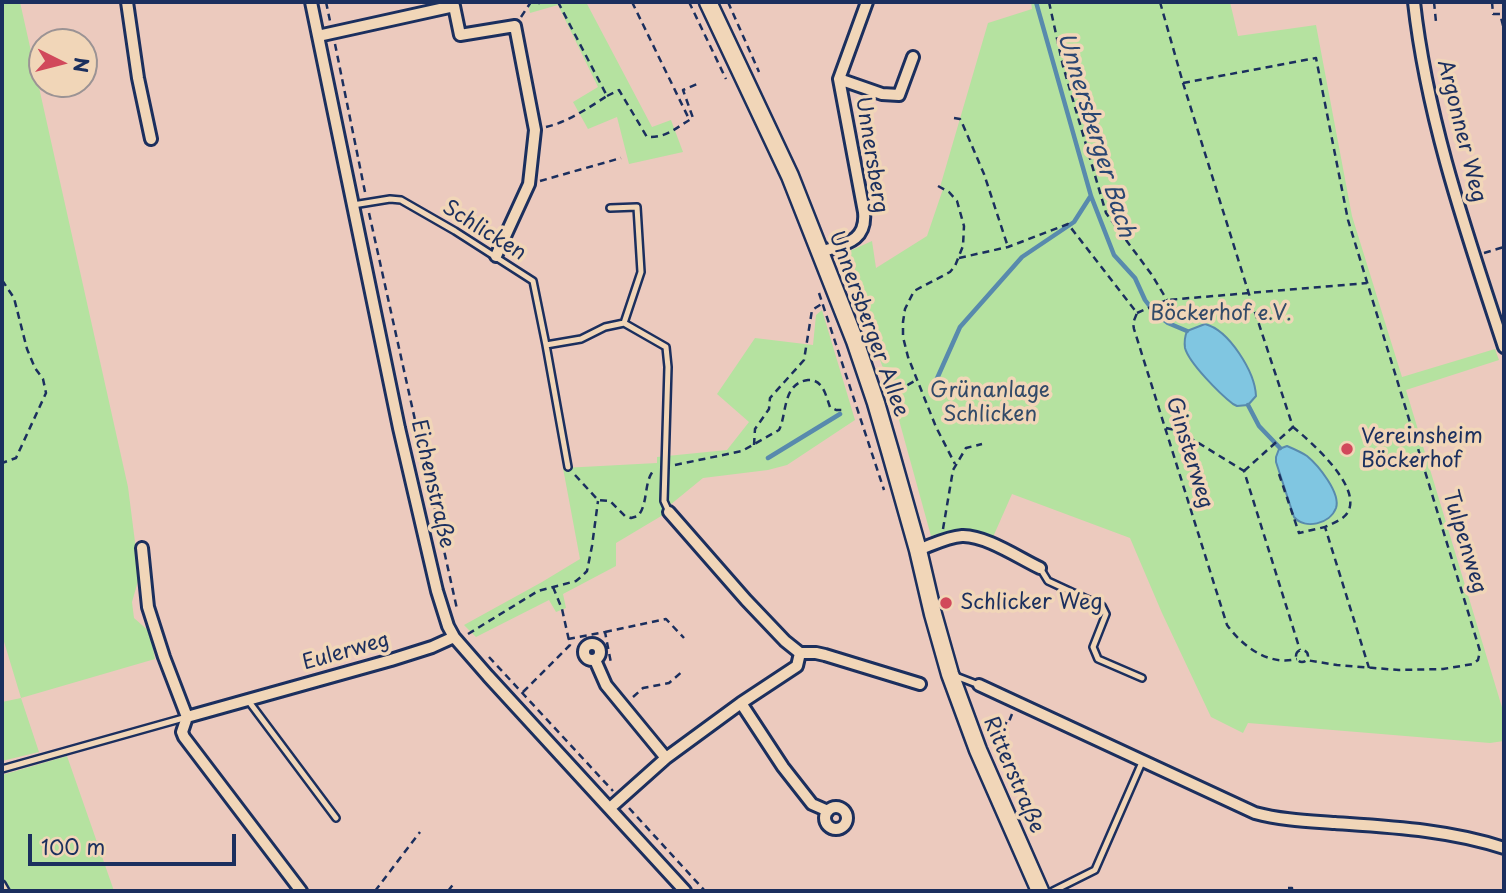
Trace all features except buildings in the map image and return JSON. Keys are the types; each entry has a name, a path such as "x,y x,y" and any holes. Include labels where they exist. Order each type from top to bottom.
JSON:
{"main road":[{"name":"Unnersberger Allee","path":"708,2 790,176 876,403 950,674"},
{"name":"Ritterstraße","path":"950,674 978,750 1040,891"}],"street":[{"path":"127,2 138,78 151,139"},
{"name":"Eichenstraße","path":"312,2 394,401 445,619 454,637 685,891"},
{"name":"Unnersberg","path":"821,252 858,236 864,226 864,212 839,79 867,2"},
{"name":"Argonner Weg","path":"1414,2 1429,96 1475,256 1499,312 1504,347"},
{"path":"318,36 454,4 460,35 515,26 535,130 529,184 496,256"},
{"name":"Unnersberg","path":"839,79 881,94 899,95 913,57"},
{"path":"669,512 746,600 800,653 825,655 920,684"},
{"path":"918,550 954,538 971,536 1040,568"},
{"path":"142,548 148,607 187,717 182,732 301,891"},
{"name":"Eulerweg","path":"187,717 391,660 454,637"},
{"path":"610,808 666,758 797,666 800,653"},
{"path":"595,660 606,685 666,758"},
{"path":"979,685 1240,807 1269,817 1432,832 1465,837 1504,848"},
{"path":"741,703 783,767 812,804 828,811"}],"lane":[{"name":"Schlicken","path":"353,205 390,199 401,200 533,281 568,467"},
{"path":"610,208 637,207 641,272 624,323"},
{"path":"546,345 581,339 605,327 624,323 666,347 668,367 664,502 669,512"},
{"path":"1040,568 1048,581 1102,606 1106,614 1093,647 1098,659 1142,678"},
{"path":"950,674 979,685"},
{"path":"247,699 336,818"},
{"name":"Eulerweg","path":"2,769 187,717"},
{"path":"1053,891 1095,870 1143,760"},
{"path":"2,884 6,891"}],"path":[{"path":"326,2 458,614"},
{"path":"518,21 531,2"},
{"path":"538,2 545,2"},
{"path":"558,2 607,96"},
{"path":"632,2 689,119"},
{"path":"689,2 730,85"},
{"path":"1049,2 1063,66 1106,214 1153,275 1167,300"},
{"path":"1160,2 1249,294 1293,427 1320,451 1338,474 1348,491 1348,511 1342,518 1325,527 1299,533 1279,474"},
{"path":"1434,2 1436,22"},
{"path":"1492,2 1493,14 1500,14 1504,29"},
{"path":"959,258 1008,247 1068,224 1137,313 1167,300 1367,283 1348,220 1316,58 1183,83"},
{"path":"535,130 555,125 619,90 647,137 657,138 693,118 683,90 697,84"},
{"path":"954,118 960,119 984,174 1008,247"},
{"path":"529,184 621,158"},
{"path":"938,186 949,192 957,201 961,214 964,233 959,258 950,272 914,291 905,309 903,322 905,347 936,427 955,464"},
{"path":"1475,256 1504,247"},
{"path":"2,280 14,298 27,349 43,379 46,393 16,458 2,463"},
{"name":"Tulpenweg","path":"1306,660 1369,668 1422,670 1476,662 1480,651 1367,283"},
{"path":"754,445 755,429 769,409 770,398 804,360 812,310 823,303 818,291"},
{"name":"Ginsterweg","path":"1137,313 1133,329 1227,625 1260,655 1282,662 1297,659"},
{"path":"897,391 918,379"},
{"path":"568,467 598,500 610,501 625,516 631,518 638,516 645,506 650,473 657,468 742,452 779,430 788,396 796,385 813,380 819,383 830,408 842,410"},
{"path":"1244,471 1293,427"},
{"path":"1166,428 1180,431 1244,471 1300,650"},
{"path":"942,533 955,464 966,448 982,444"},
{"path":"461,627 468,634 538,591 576,580 587,571 598,500"},
{"path":"1325,527 1369,668"},
{"path":"513,703 570,645 562,609 553,587"},
{"path":"605,632 666,619 684,638"},
{"path":"1300,650 1304,650 1308,657 1302,662 1297,659 1296,653 1300,650"},
{"path":"486,654 705,891"},
{"path":"623,706 643,688 669,683 684,670"},
{"path":"989,729 993,718"},
{"path":"375,891 420,832"},
{"path":"447,891 455,882"},
{"path":"1288,888 1292,888 1292,891"}],"green space":[{"path":"2,2 20,2 28,38 28,98 41,98 128,487 138,581 132,602 134,618 150,632 155,659 21,698 2,635"},
{"path":"528,2 586,2 652,127 671,120 683,152 629,164 617,117 588,129 573,102 598,87 558,5 530,13"},
{"name":"Böckerhof e.V.","path":"1031,2 1230,2 1238,36 1316,25 1352,216 1402,377 1495,349 1499,360 1406,390 1504,714 1504,741 1490,743 1248,723 1243,733 1211,717 1130,538 1012,494 993,537 962,530 931,536 891,391 843,254 872,241 876,268 927,236 943,189 940,187 988,23 1032,9"},
{"path":"822,310 855,420 787,465 703,478 670,505 673,509 616,543 616,566 563,594 566,608 556,612 549,600 476,637 464,625 580,559 563,468 657,463 657,457 727,450 749,422 717,394 755,338 813,345 816,315"},
{"path":"21,698 39,752 2,761 2,702"},
{"path":"67,756 114,891 2,891 2,775"}],"water":[{"path":"1205,324 1223,334 1246,364 1256,396 1248,405 1233,404 1192,362 1185,348 1187,331"},
{"path":"1287,446 1312,460 1332,487 1337,502 1336,508 1333,514 1323,521 1311,524 1294,517 1276,462 1279,449"}],"waterway":[{"name":"Unnersberger Bach","path":"1036,2 1091,196 1114,255 1135,278 1145,300 1155,313 1168,323 1187,331"},
{"path":"935,383 960,327 1022,257 1074,222 1090,197"},
{"path":"1248,405 1259,426 1280,448"},
{"path":"768,458 840,414"}],"place":[{"name":"Vereinsheim Böckerhof","path":"1347,449"},
{"name":"Schlicker Weg","path":"946,603"}],"park label":[{"name":"Grünanlage Schlicken","path":"990,403"}]}
